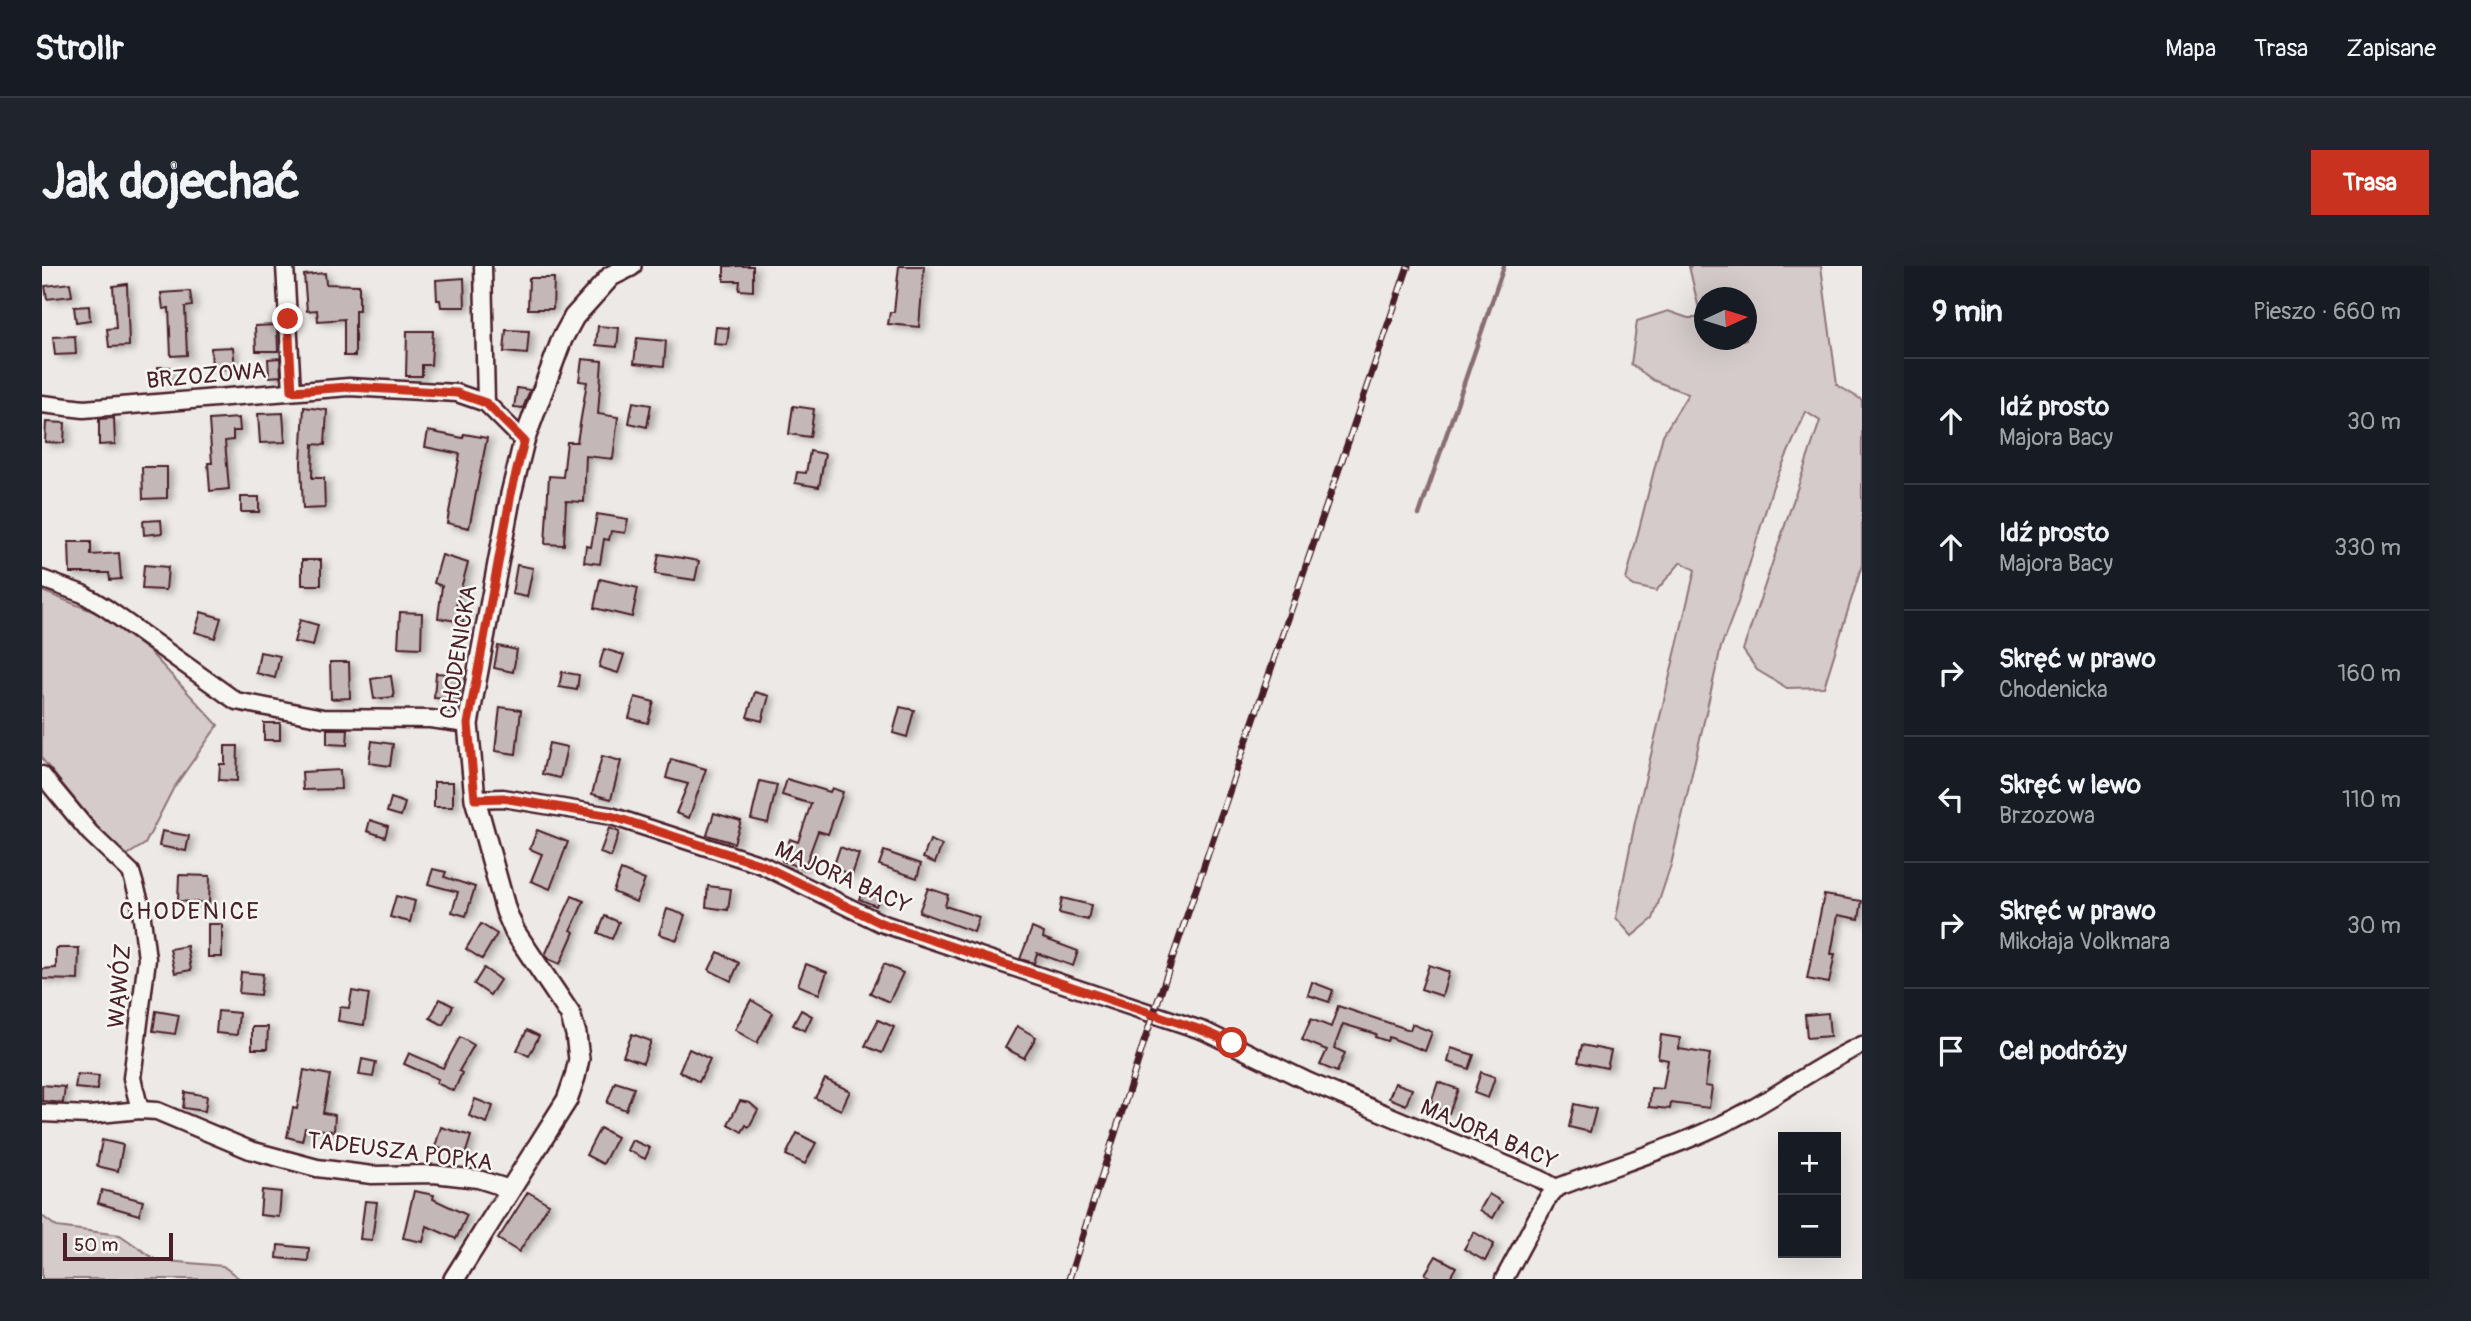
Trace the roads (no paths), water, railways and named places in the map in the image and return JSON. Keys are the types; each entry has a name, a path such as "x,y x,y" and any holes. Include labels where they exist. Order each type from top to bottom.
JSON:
{"street":[{"path":"285,266 292,391"},
{"path":"483,266 486,403"},
{"name":"CHODENICKA","path":"454,1279 567,1100 579,1059 570,1014 515,932 506,911 475,799 468,724 524,441 562,339 574,317 611,276 631,266"},
{"name":"BRZOZOWA","path":"42,404 84,409 349,387 457,393 486,403 524,441"},
{"path":"42,579 95,601 236,701 323,718 430,719 468,724"},
{"name":"WĄWÓZ","path":"42,775 90,833 131,872 140,902 147,959 132,1079 140,1110"},
{"name":"MAJORA BACY","path":"475,799 503,798 611,816 762,865 881,923 1232,1043 1309,1082 1556,1188 1659,1151 1745,1113 1840,1055 1862,1045"},
{"name":"TADEUSZA POPKA","path":"42,1113 89,1115 157,1111 250,1150 317,1168 372,1175 434,1174 478,1179 510,1189"},
{"path":"1504,1279 1546,1201 1556,1188"}],"waterway":[{"path":"1419,515 1504,266"}],"railway":[{"path":"1069,1279 1144,1042 1408,266"}],"district":[{"name":"CHODENICE","path":"190,911"}]}
